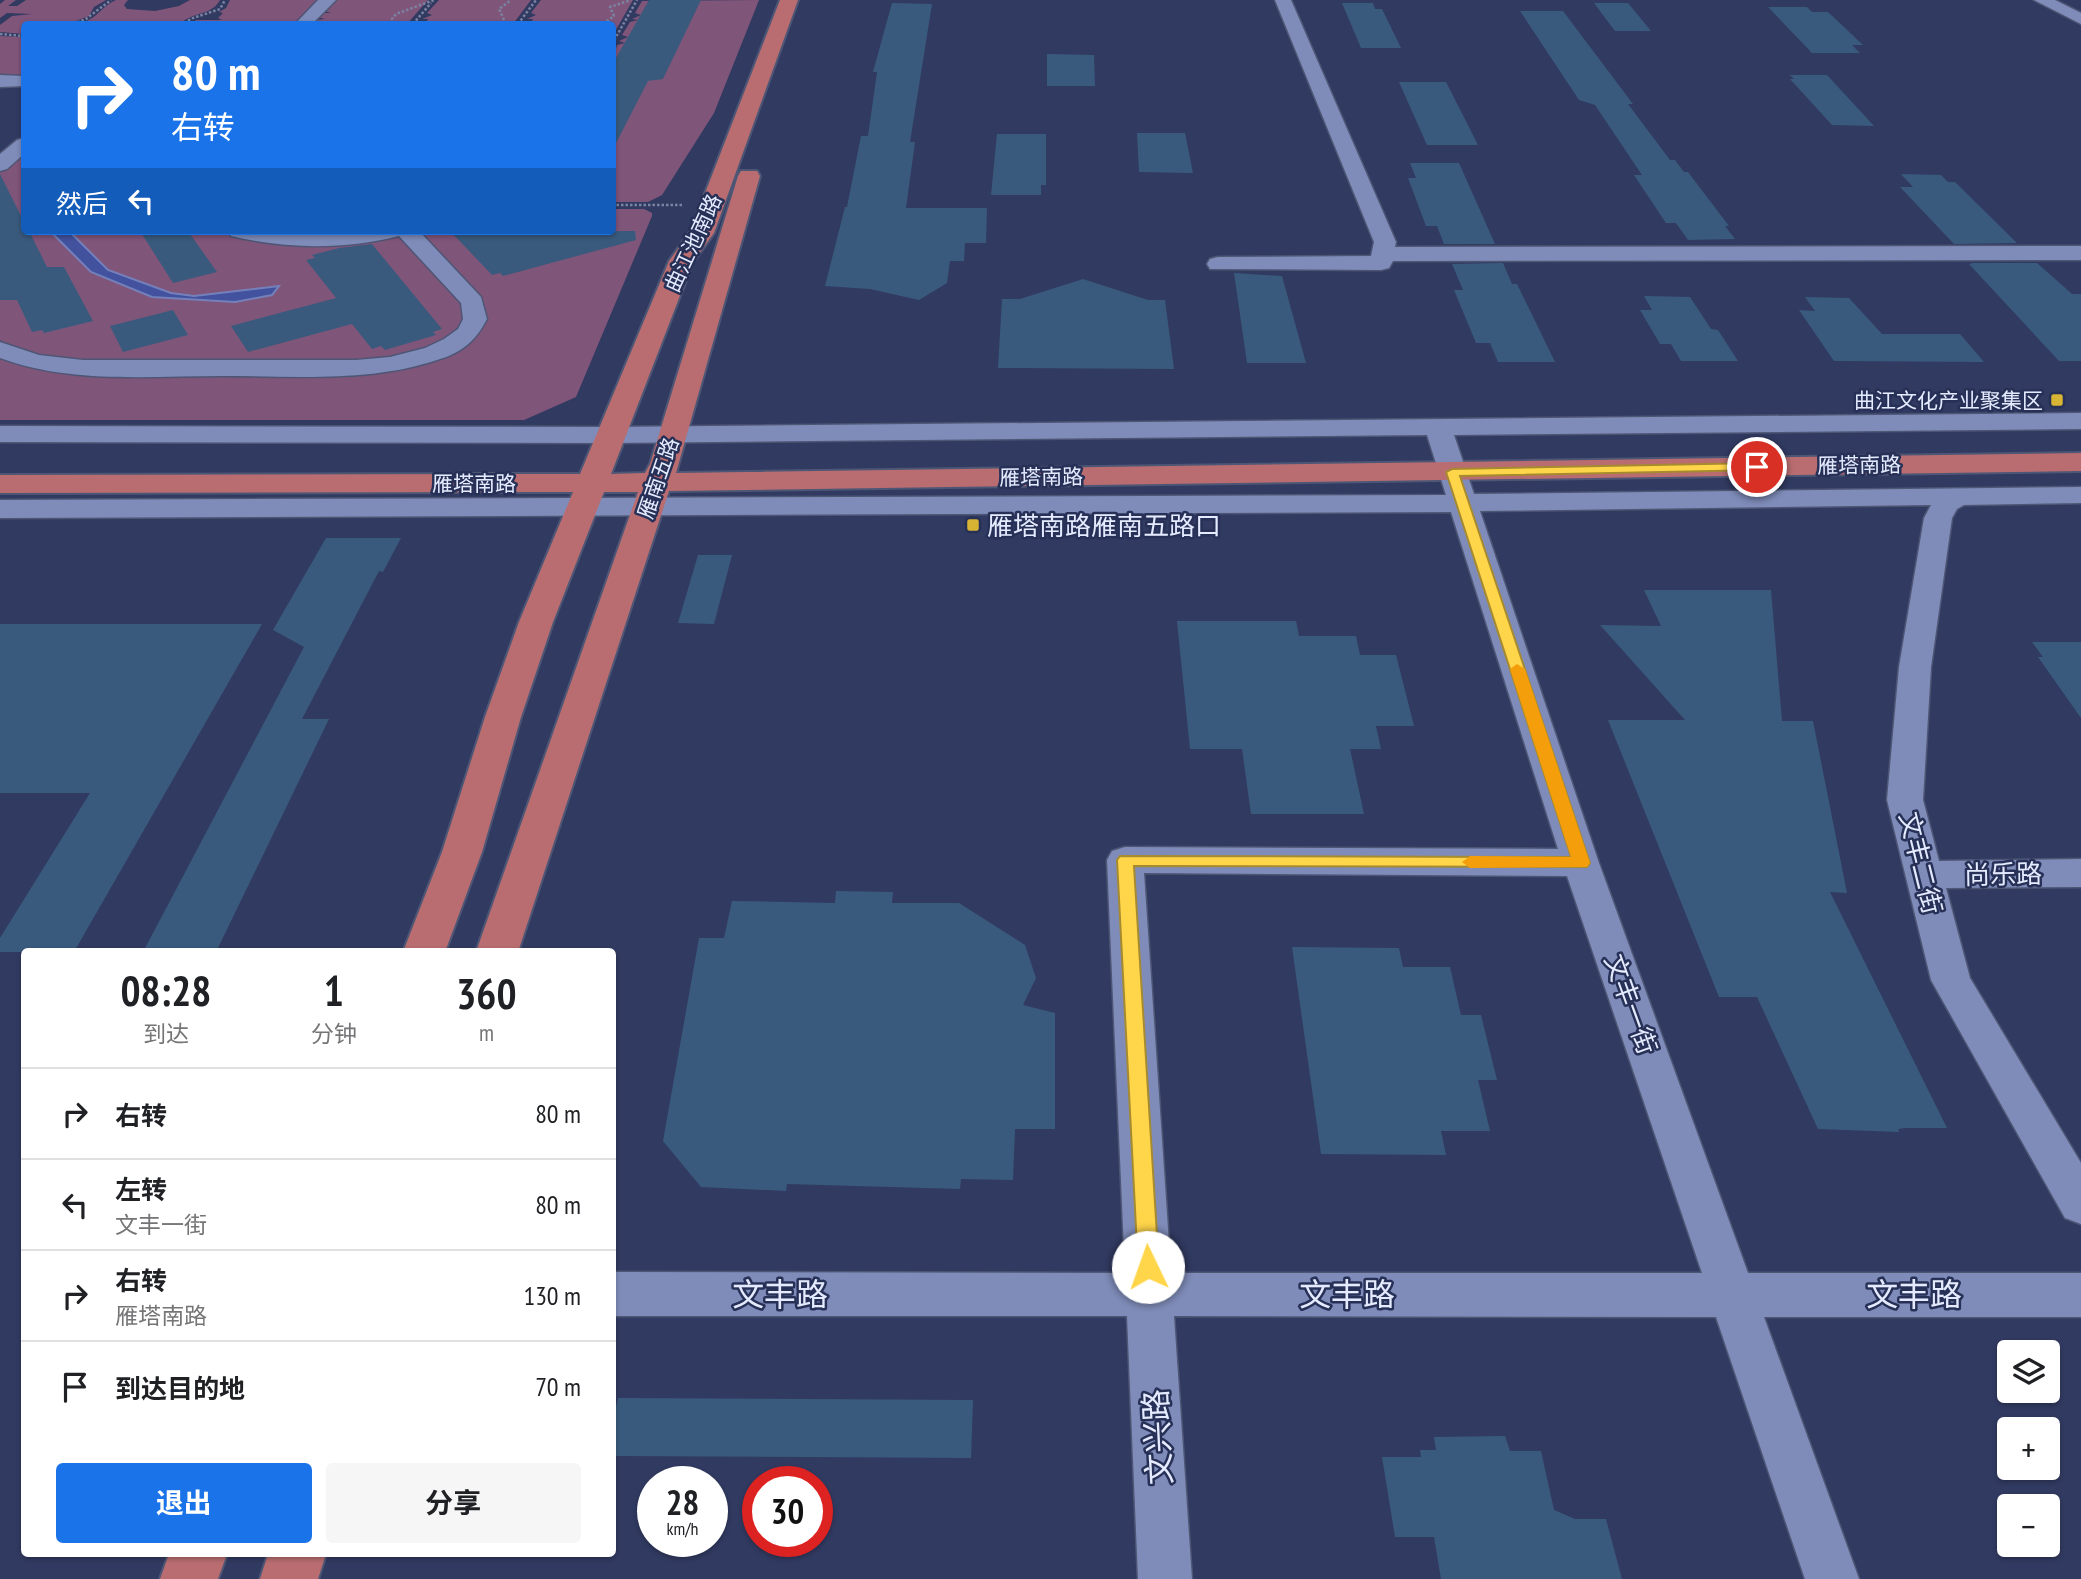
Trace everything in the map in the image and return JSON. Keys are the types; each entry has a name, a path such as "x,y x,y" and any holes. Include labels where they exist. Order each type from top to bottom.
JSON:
{"main road":[{"name":"曲江池南路","path":"597,472 681,261 702,233 789,0"},
{"name":"雁南五路","path":"498,948 674,433 740,201 808,0"},
{"name":"雁塔南路","path":"0,464 597,472 657,483 2081,446"},
{"name":"雁塔南路","path":"1450,464 2081,463"},
{"name":"雁塔南路","path":"0,484 597,472"},
{"path":"426,948 462,852 520,670 597,472"},
{"path":"189,1579 197,1557"},
{"path":"289,1579 296,1557"}],"street":[{"path":"306,21 328,0"},
{"path":"1218,264 1381,263 1385,242 1283,0"},
{"path":"2042,0 2081,19"},
{"path":"0,81 21,81"},
{"path":"0,147 21,130"},
{"path":"0,164 21,146"},
{"path":"260,235 314,240 357,235"},
{"path":"0,349 35,362 90,368 364,368 416,360 457,341 471,327 476,311 472,302 411,235"},
{"path":"1383,254 2081,253"},
{"path":"1450,464 2081,421"},
{"path":"0,509 597,472 674,433 1450,464 1959,496 2081,495"},
{"path":"0,434 597,472"},
{"name":"文丰一街","path":"1450,464 1581,863 1832,1579"},
{"name":"文丰二街","path":"1959,496 1946,504 1938,518 1915,667 1905,800 1951,979 2081,1204"},
{"name":"文兴路","path":"1165,1579 1125,860 1581,863"},
{"name":"尚乐路","path":"1924,875 2081,873"},
{"name":"文丰路","path":"616,1294 2081,1295"}],"path":[{"path":"82,21 91,18 99,7 111,0"},
{"path":"188,21 220,9 225,0"},
{"path":"505,21 499,9 511,0"},
{"path":"520,21 536,0"},
{"path":"607,21 614,16 609,10 611,6 631,0"},
{"path":"616,37 637,0"},
{"path":"394,21 393,18 401,12 432,1"},
{"path":"415,21 432,1"},
{"path":"0,34 21,36"},
{"path":"616,205 713,204"}],"shaded area":[{"path":"5,0 16,0 8,6 17,6 26,0 106,0 94,7 89,16 76,21 21,21 21,34 0,32 0,25 12,16 32,14 7,13 0,18 0,4"},
{"path":"116,0 128,0 124,5 127,9 155,11 179,6 190,0 220,0 206,12 184,21 86,21"},
{"path":"230,0 321,0 299,21 195,21 222,20 218,18 223,13 219,12 226,8"},
{"path":"334,0 428,0 410,21 313,21 325,19 317,17 321,13 331,13 324,11"},
{"path":"439,0 531,0 515,21 427,21 428,19 422,19 432,15 427,13"},
{"path":"541,0 633,0 616,30 616,21 532,21 533,19 527,19 536,15 531,13"},
{"path":"759,0 714,113 662,195 648,202 616,202 616,49 617,45 625,43 619,41 628,37 622,35 630,22 638,20 632,19 641,15 635,13 642,1"},
{"path":"0,36 21,37 21,79 0,79"},
{"path":"21,153 21,235 235,235 403,239 462,302 464,324 446,342 386,362 55,360 14,349 0,340 0,171"},
{"path":"616,209 644,209 652,213 576,397 524,420 0,420 0,358 28,366 403,368 484,317 481,300 424,235 616,235"}],"water":[{"path":"54,235 73,235 108,270 171,293 194,296 279,286 272,295 235,302 152,297 91,272"}],"building":[{"path":"649,0 701,0 663,79 648,81 616,143 616,58"},
{"path":"892,3 932,4 910,142 915,142 906,208 987,208 986,243 965,243 964,261 950,261 947,283 919,300 870,289 825,286 847,207 861,136 868,136 877,72 873,72"},
{"path":"1342,3 1373,3 1375,9 1382,9 1401,48 1361,48"},
{"path":"1594,3 1628,3 1651,31 1615,31"},
{"path":"1768,7 1807,7 1812,12 1828,12 1863,45 1852,45 1860,53 1812,53"},
{"path":"1520,11 1563,11 1633,104 1628,104 1670,160 1675,160 1684,172 1688,172 1729,226 1725,226 1735,239 1688,240 1676,223 1666,223 1634,175 1642,175 1595,105 1579,100"},
{"path":"1047,54 1094,55 1095,86 1047,86"},
{"path":"1790,75 1827,75 1874,126 1832,125 1790,79 1794,79"},
{"path":"1399,82 1446,82 1478,145 1427,145"},
{"path":"1137,133 1185,133 1193,173 1139,172"},
{"path":"997,134 1046,134 1046,185 1041,185 1041,195 991,195"},
{"path":"1410,163 1459,163 1495,244 1444,244 1437,226 1426,226 1408,178 1416,178"},
{"path":"0,174 21,216 21,235 31,235 47,267 64,267 93,321 44,333 42,330 32,332 17,300 0,300"},
{"path":"1901,174 1941,175 1948,182 1955,182 2017,243 1954,244 1900,187 1913,187"},
{"path":"616,231 635,231 636,240 503,276 500,273 492,275 454,235 616,235"},
{"path":"143,235 191,235 217,272 173,283"},
{"path":"372,244 442,329 433,332 436,335 385,350 381,346 372,349 352,324 248,352 231,326 336,298 306,260 315,258 312,255 339,248"},
{"path":"1503,263 1512,284 1517,284 1555,362 1498,362 1490,343 1476,343 1454,290 1463,290 1452,264"},
{"path":"2037,263 2072,294 2081,294 2081,361 2059,361 1969,264"},
{"path":"1234,273 1282,276 1306,363 1247,363"},
{"path":"1083,279 1148,300 1165,300 1174,369 998,368 1002,299 1020,299"},
{"path":"1644,296 1690,297 1711,329 1718,330 1738,361 1681,361 1671,344 1660,344 1640,310 1652,310"},
{"path":"1805,297 1849,298 1882,334 1960,334 1984,362 1834,361 1799,310 1815,311"},
{"path":"173,310 188,335 123,352 110,326"},
{"path":"326,538 401,538 383,572 379,571 302,719 329,719 218,948 145,948 304,647 273,630"},
{"path":"698,555 732,555 714,624 678,623"},
{"path":"1644,590 1771,590 1782,721 1813,721 1847,893 1830,892 1947,1128 1905,1128 1898,1129 1899,1132 1818,1129 1757,997 1719,997 1608,720 1685,720 1600,625 1661,626"},
{"path":"1177,621 1296,621 1299,636 1356,636 1360,655 1396,655 1414,726 1376,726 1381,749 1350,749 1364,814 1251,814 1242,749 1190,749"},
{"path":"0,624 262,624 76,948 21,948 21,952 0,952 0,938 90,793 0,793"},
{"path":"2032,642 2081,642 2081,718 2038,657 2043,657"},
{"path":"836,891 893,892 892,903 959,903 1025,945 1036,978 1023,1005 1055,1013 1055,1129 1015,1129 1013,1180 961,1179 960,1189 787,1184 786,1191 701,1187 663,1141 699,938 724,938 732,901 835,903"},
{"path":"1292,947 1399,948 1403,967 1450,967 1461,1015 1481,1015 1497,1080 1478,1080 1490,1131 1441,1131 1446,1155 1321,1154"},
{"path":"618,1398 973,1400 971,1458 616,1456"},
{"path":"1505,1436 1510,1451 1541,1451 1554,1510 1575,1519 1606,1519 1622,1579 1441,1579 1434,1537 1395,1537 1382,1457 1421,1457 1420,1450 1436,1450 1434,1437"}],"slow traffic":[{"path":"1470,862 1581,863 1517,669"}],"place":[{"name":"曲江文化产业聚集区","path":"2057,400"},
{"name":"雁塔南路雁南五路口","path":"973,525"}],"route":[{"path":"1148,1267 1125,860 1581,863 1452,472 1757,467"}]}
